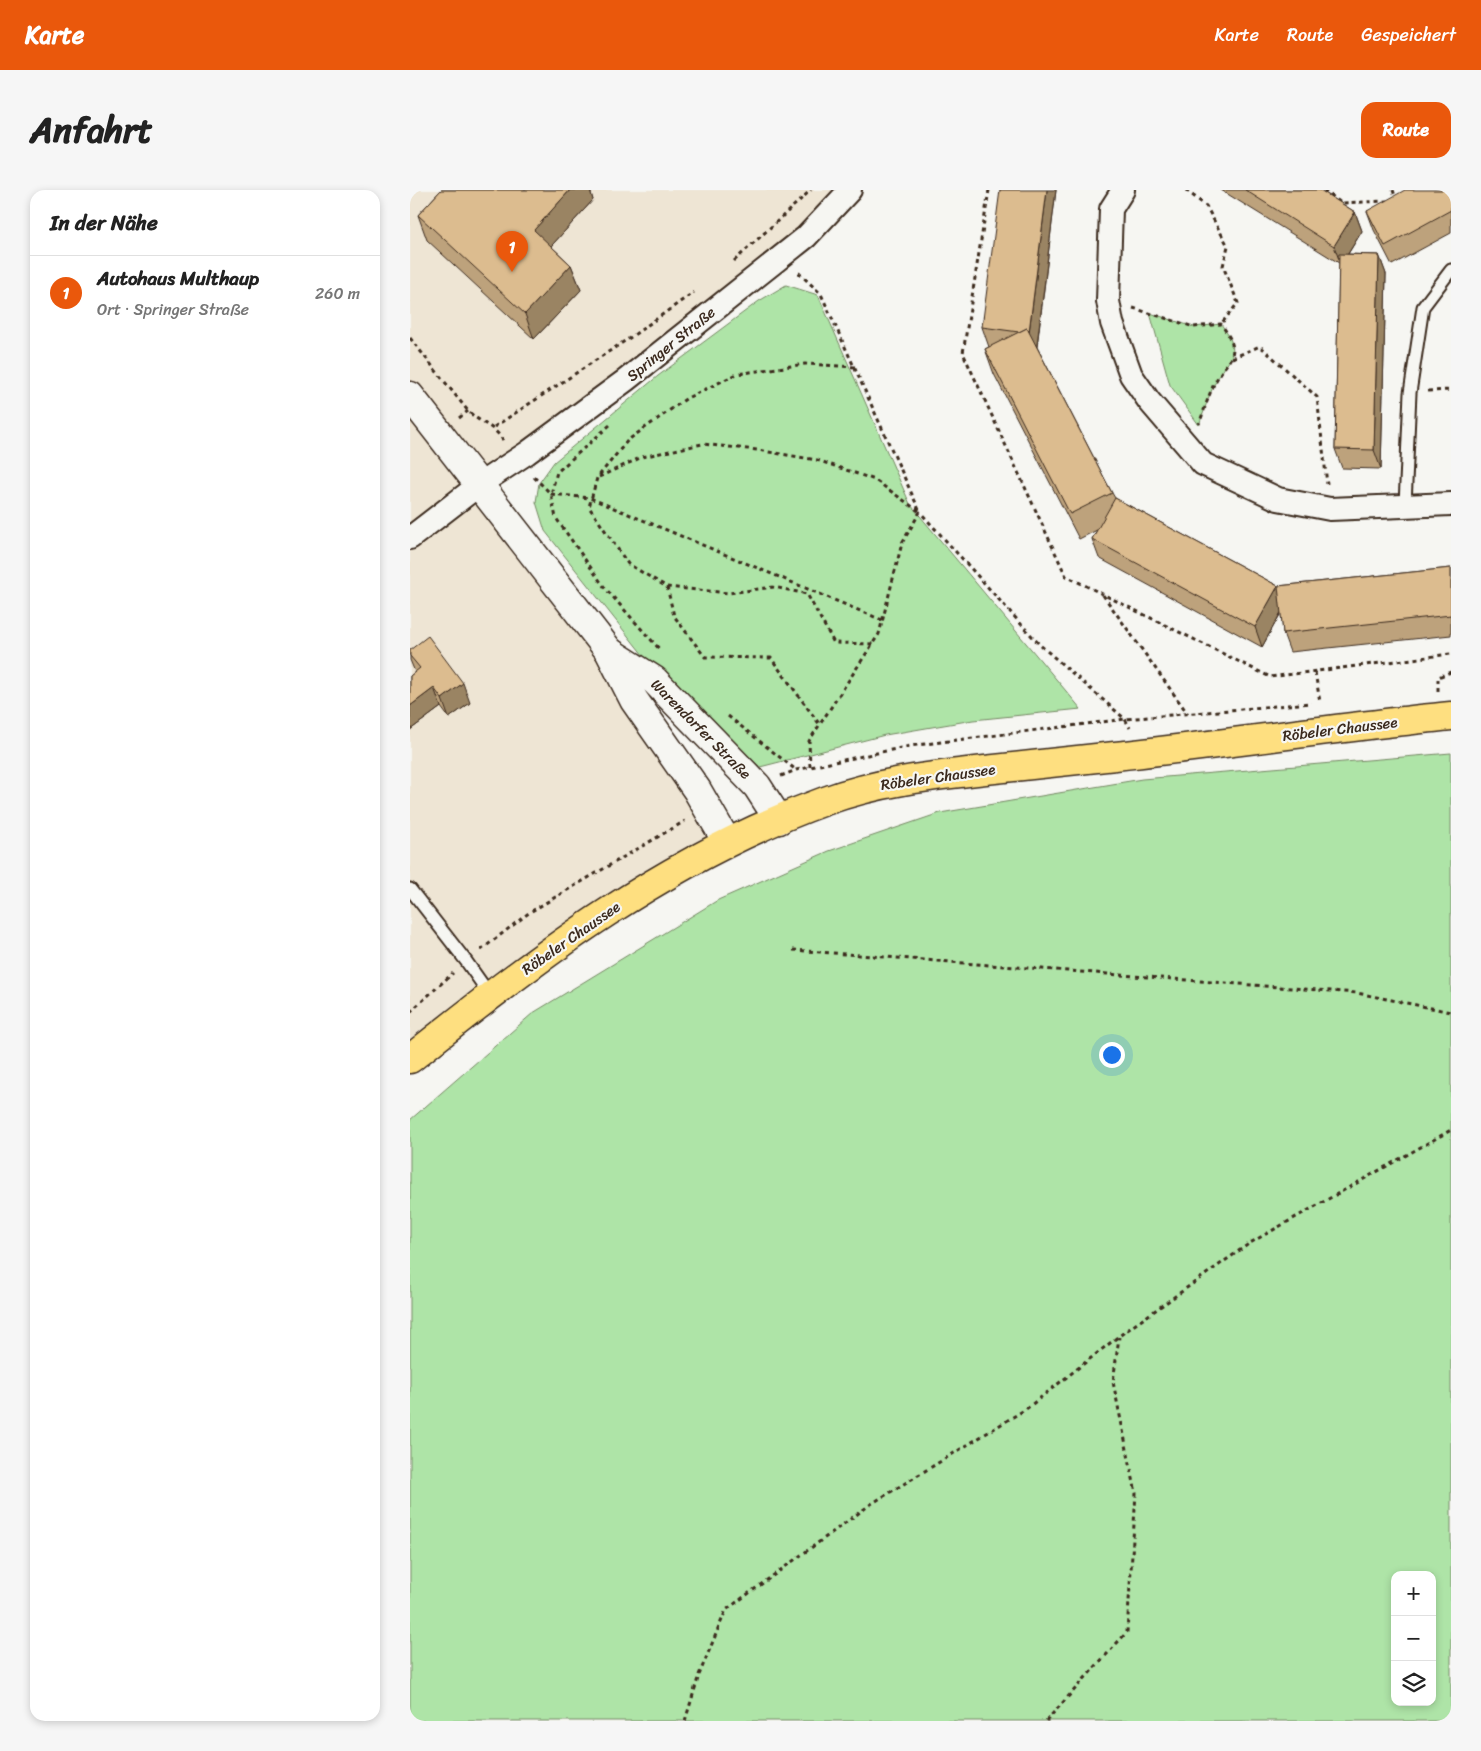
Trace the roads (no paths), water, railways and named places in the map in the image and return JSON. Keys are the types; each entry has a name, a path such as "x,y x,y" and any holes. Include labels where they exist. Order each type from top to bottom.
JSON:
{"main road":[{"name":"Warendorfer Straße","path":"410,396 609,651 634,700 708,807 727,842"},
{"name":"Warendorfer Straße","path":"609,651 654,680 757,786 779,820"},
{"name":"Röbeler Chaussee","path":"410,1059 490,995 602,914 727,842 853,792 918,777 1145,753 1448,704"}],"street":[{"name":"Springer Straße","path":"480,484 592,406 781,257 806,237 850,190"},
{"path":"1123,190 1111,208 1108,301 1112,323 1131,375 1149,401 1203,464 1278,499 1330,510 1451,504"},
{"path":"410,538 480,484"}],"lane":[{"path":"1405,505 1410,393 1423,307 1451,270"},
{"path":"410,889 490,995"}],"place":[{"name":"Autohaus Multhaup","path":"512,272"}]}
